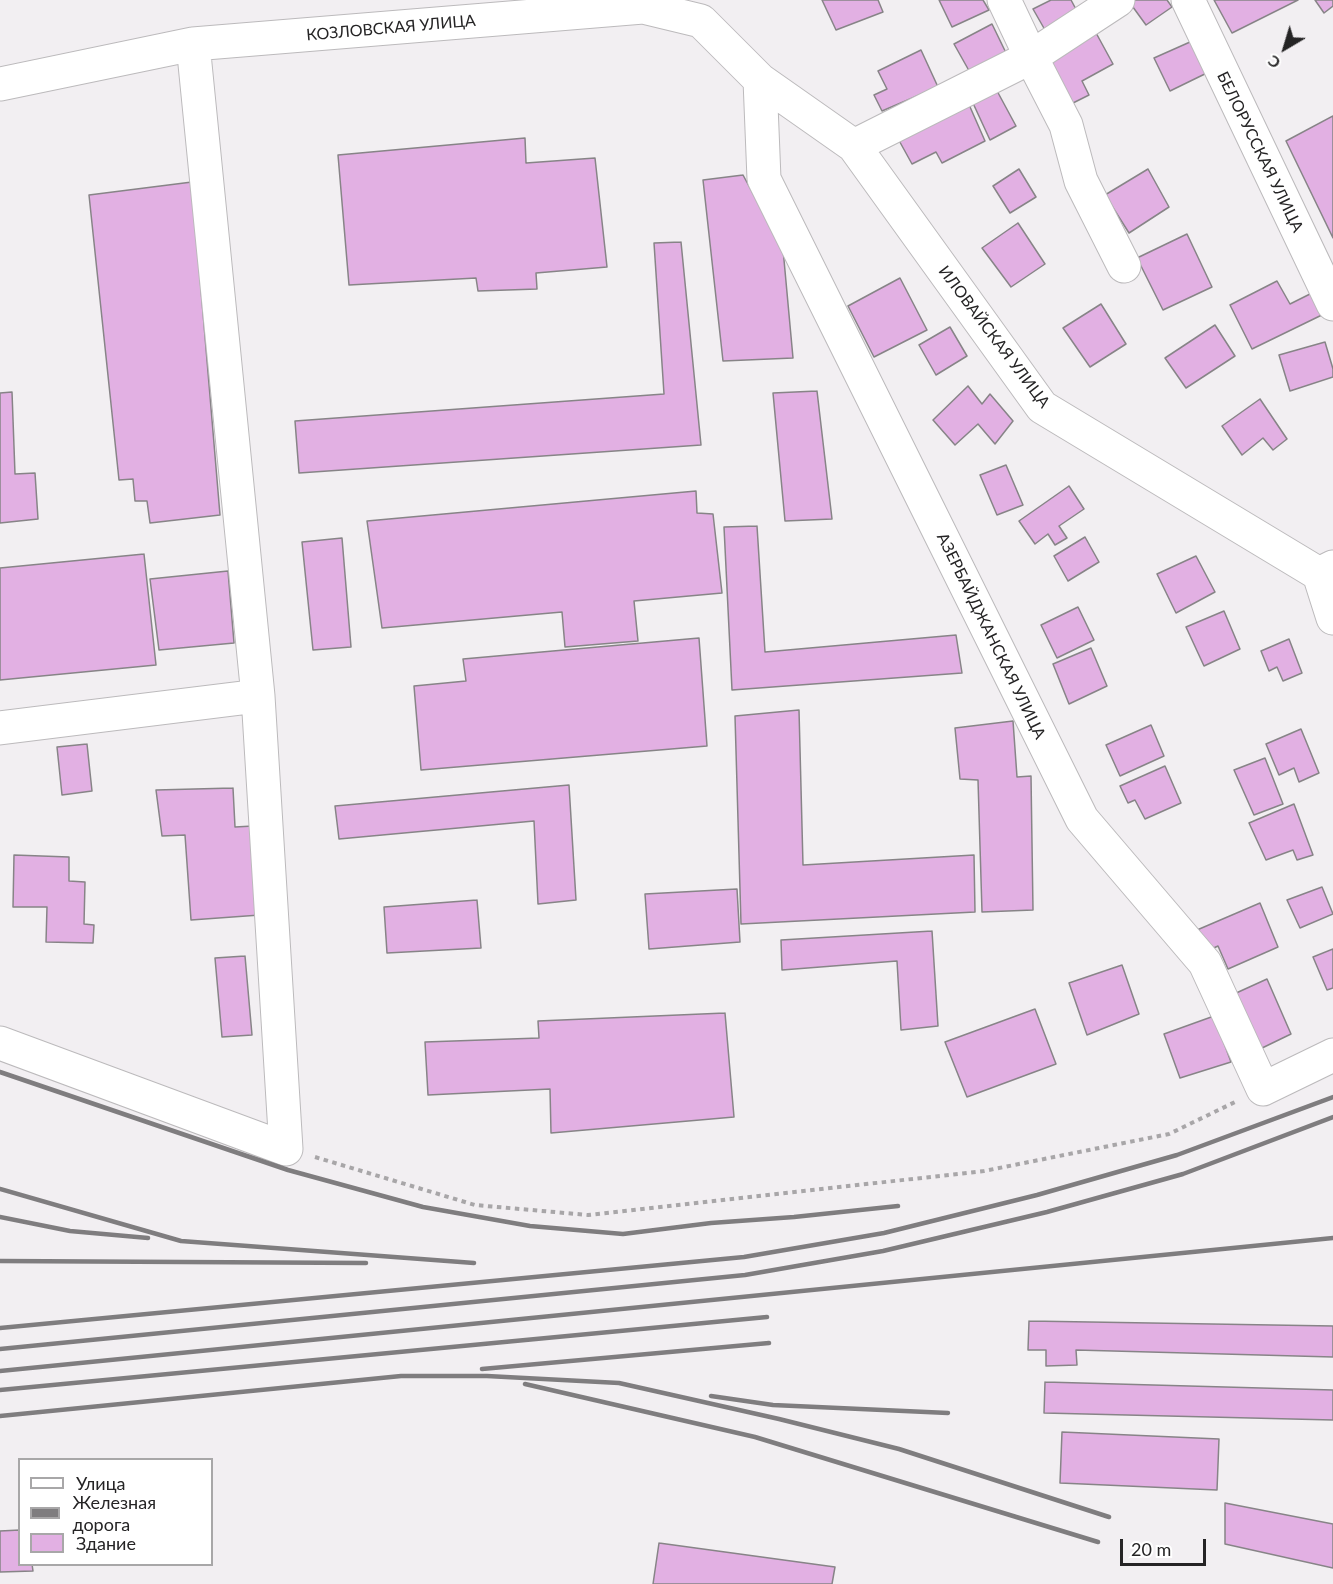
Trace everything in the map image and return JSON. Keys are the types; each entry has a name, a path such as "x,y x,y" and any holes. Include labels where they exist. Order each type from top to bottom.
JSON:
{"street":[{"path":"1004,0 1066,125 1081,181 1124,266"},
{"path":"854,146 1031,57 1118,0"},
{"name":"БЕЛОРУССКАЯ УЛИЦА","path":"1188,0 1333,304"},
{"name":"КОЗЛОВСКАЯ УЛИЦА","path":"0,84 193,44 643,7 700,21 759,80"},
{"path":"0,1043 286,1149 258,696 193,44"},
{"name":"ИЛОВАЙСКАЯ УЛИЦА","path":"759,80 854,146 1042,407 1326,571"},
{"name":"АЗЕРБАЙДЖАНСКАЯ УЛИЦА","path":"759,80 764,179 1071,798 1082,819 1205,963 1263,1089"},
{"path":"1326,571 1333,618"},
{"path":"0,728 258,696"},
{"path":"1263,1089 1333,1055"}],"path":[{"path":"286,1149 475,1205 588,1215 984,1172 1169,1134 1263,1089"}],"building":[{"path":"822,0 878,0 883,12 836,30"},
{"path":"939,0 983,0 989,10 952,27"},
{"path":"1051,0 1071,0 1078,13 1045,30 1033,9"},
{"path":"1135,0 1167,0 1172,7 1146,25 1130,3"},
{"path":"1214,0 1298,0 1232,33"},
{"path":"1315,0 1333,0 1333,6 1324,13"},
{"path":"992,24 1009,59 972,76 954,44"},
{"path":"1095,31 1113,64 1082,81 1089,95 1069,105 1043,60"},
{"path":"1199,38 1213,70 1170,91 1154,58"},
{"path":"921,50 938,87 882,111 874,95 887,89 878,71"},
{"path":"996,89 1016,126 990,140 972,101"},
{"path":"967,100 985,141 942,163 936,152 912,164 896,135"},
{"path":"1333,116 1333,238 1286,141"},
{"path":"525,138 526,163 595,158 607,267 536,273 537,289 478,291 476,278 349,285 338,155"},
{"path":"1019,169 1036,197 1010,213 993,186"},
{"path":"1148,169 1169,207 1129,233 1105,195"},
{"path":"743,175 783,249 793,358 723,361 703,180"},
{"path":"192,182 220,515 150,523 147,501 135,501 133,479 119,480 89,195"},
{"path":"1018,223 1045,264 1011,287 982,248"},
{"path":"1187,234 1212,287 1163,310 1137,258"},
{"path":"681,242 701,445 299,473 295,421 664,394 654,243"},
{"path":"900,278 927,330 874,357 848,306"},
{"path":"1277,281 1290,304 1318,290 1328,312 1252,349 1230,305"},
{"path":"1101,304 1126,344 1090,367 1063,328"},
{"path":"1215,325 1235,356 1186,388 1165,358"},
{"path":"950,327 967,356 936,375 919,345"},
{"path":"1325,342 1333,377 1290,391 1279,355"},
{"path":"968,386 982,404 990,394 1013,421 995,444 978,424 955,445 933,420"},
{"path":"817,391 832,519 785,521 773,393"},
{"path":"12,392 15,474 35,473 38,519 0,523 0,393"},
{"path":"1260,399 1287,439 1273,450 1263,438 1242,455 1222,426"},
{"path":"1006,465 1023,505 997,515 980,475"},
{"path":"1069,486 1084,509 1059,526 1067,538 1055,545 1048,534 1035,544 1019,521"},
{"path":"696,491 697,513 713,514 722,593 634,601 638,641 565,647 562,612 382,628 367,521"},
{"path":"757,526 765,652 956,635 962,673 732,690 724,527"},
{"path":"1085,537 1099,562 1068,581 1054,556"},
{"path":"342,538 351,647 313,650 302,542"},
{"path":"144,554 156,665 0,680 0,568"},
{"path":"1196,556 1215,592 1176,613 1157,574"},
{"path":"228,571 234,643 159,650 150,579"},
{"path":"1078,607 1094,640 1057,658 1041,625"},
{"path":"1224,611 1240,649 1204,666 1186,627"},
{"path":"699,638 707,746 421,770 414,686 466,681 463,659"},
{"path":"1289,639 1302,673 1283,681 1277,667 1269,671 1261,651"},
{"path":"1091,648 1107,686 1069,704 1053,664"},
{"path":"799,710 803,865 974,855 975,912 741,924 735,716"},
{"path":"1013,721 1017,777 1031,776 1033,910 982,912 978,780 960,779 955,728"},
{"path":"1151,725 1164,756 1120,776 1106,745"},
{"path":"1301,729 1319,773 1299,782 1294,768 1279,775 1266,744"},
{"path":"87,744 92,791 62,795 57,747"},
{"path":"1265,758 1283,804 1254,815 1234,770"},
{"path":"1165,766 1181,803 1145,819 1135,800 1128,803 1120,786"},
{"path":"569,785 576,900 538,904 534,821 339,839 335,806"},
{"path":"233,788 235,827 253,826 260,915 191,920 185,835 162,836 156,790"},
{"path":"1294,804 1313,855 1297,860 1293,850 1266,860 1249,823"},
{"path":"14,855 69,857 69,881 85,882 84,924 94,925 93,943 46,942 47,907 13,907"},
{"path":"1322,887 1333,914 1300,928 1287,900"},
{"path":"737,889 740,942 649,949 645,894"},
{"path":"477,900 481,948 387,953 384,907"},
{"path":"1260,903 1278,947 1228,969 1218,946 1205,952 1197,930"},
{"path":"932,931 938,1026 901,1030 897,961 782,970 781,940"},
{"path":"1333,949 1333,988 1327,990 1313,957"},
{"path":"245,956 252,1035 222,1037 215,958"},
{"path":"1122,965 1139,1014 1087,1035 1069,983"},
{"path":"1267,979 1291,1034 1258,1050 1234,994"},
{"path":"1035,1009 1056,1064 967,1097 945,1042"},
{"path":"725,1013 734,1117 551,1133 550,1089 428,1095 425,1042 539,1038 538,1021"},
{"path":"1214,1016 1231,1062 1180,1078 1164,1034"},
{"path":"1029,1321 1333,1326 1333,1357 1076,1350 1077,1365 1046,1366 1046,1350 1028,1350"},
{"path":"1045,1382 1333,1390 1333,1420 1044,1413"},
{"path":"1062,1432 1219,1439 1217,1490 1060,1483"},
{"path":"1225,1503 1333,1524 1333,1568 1225,1544"},
{"path":"18,1530 18,1566 32,1566 33,1571 0,1572 0,1531"},
{"path":"659,1543 835,1567 832,1584 653,1584"}],"railway":[{"path":"0,1072 288,1170 423,1207 530,1226 623,1234 711,1223 898,1206"},
{"path":"0,1328 744,1257 884,1233 1037,1195 1177,1155 1333,1097"},
{"path":"0,1349 745,1275 883,1251 1047,1212 1183,1174 1333,1117"},
{"path":"0,1189 181,1241 474,1263"},
{"path":"0,1217 70,1231 148,1238"},
{"path":"0,1371 1333,1238"},
{"path":"0,1261 366,1263"},
{"path":"0,1390 767,1317"},
{"path":"482,1369 769,1343"},
{"path":"0,1416 401,1376 487,1376 619,1383 899,1449 1109,1517"},
{"path":"525,1384 755,1437 1098,1542"},
{"path":"711,1396 773,1405 948,1413"}]}
